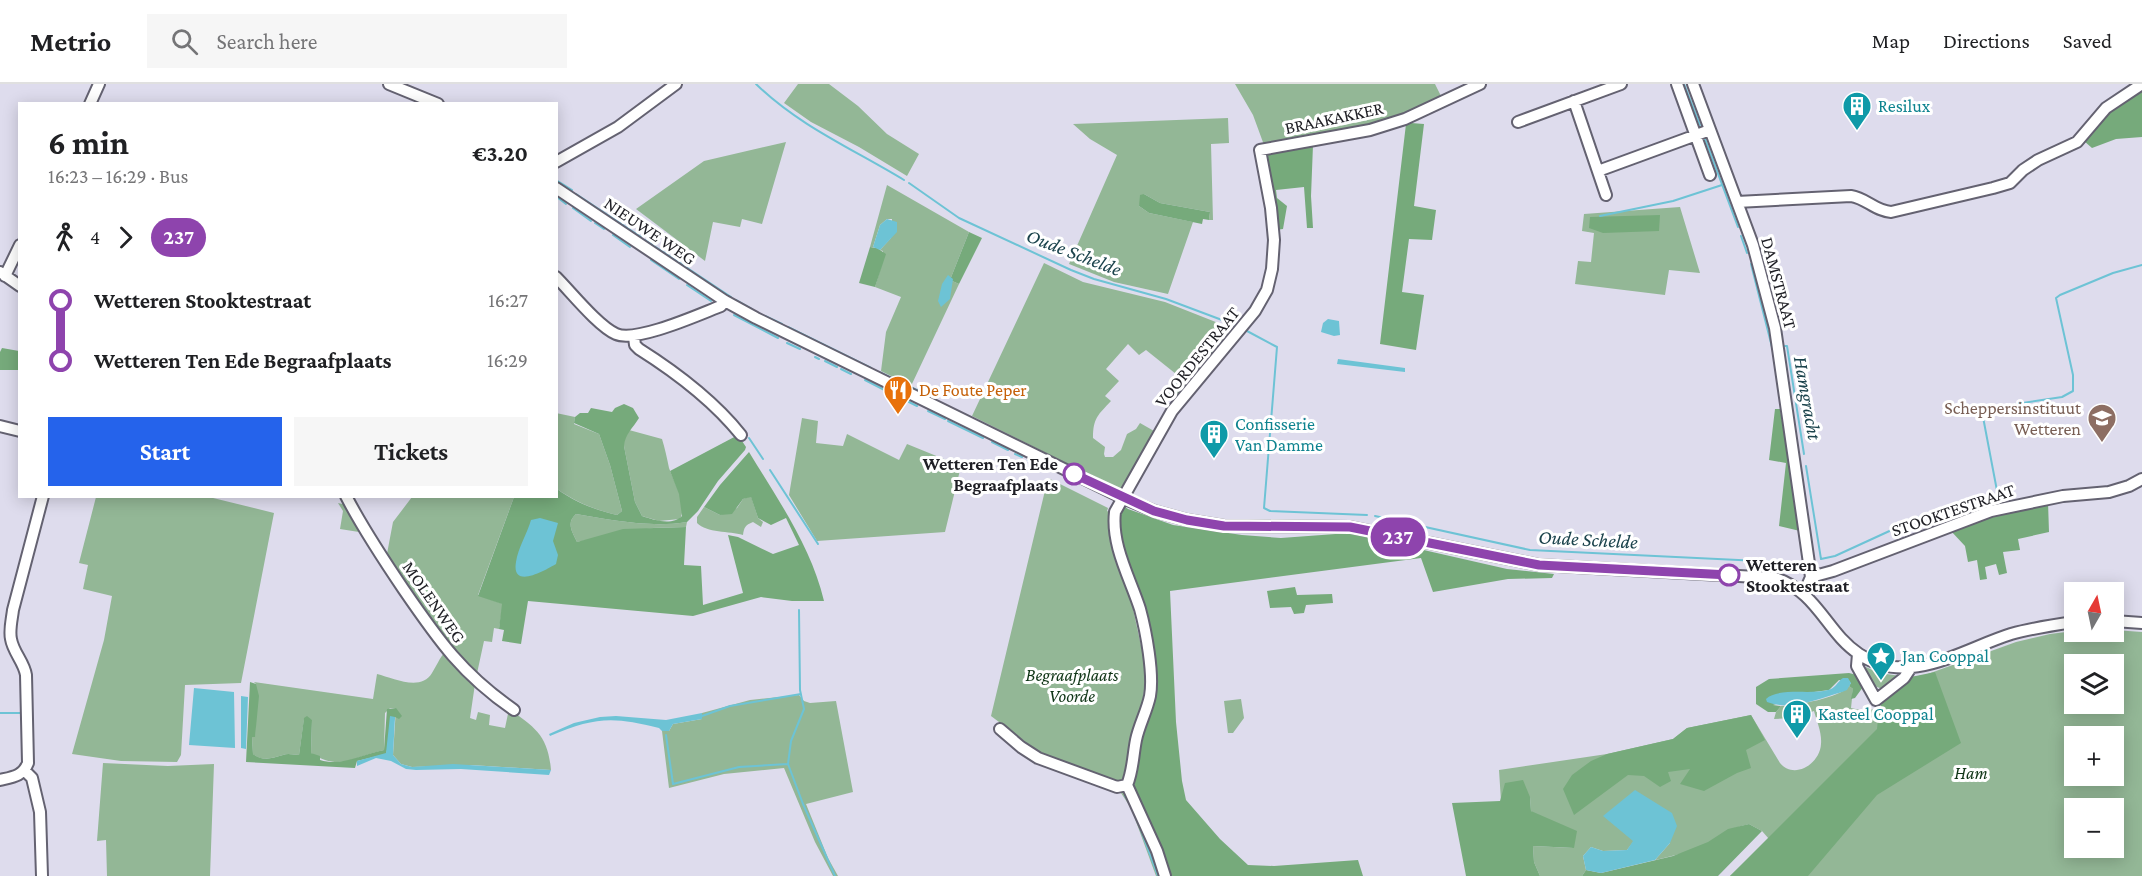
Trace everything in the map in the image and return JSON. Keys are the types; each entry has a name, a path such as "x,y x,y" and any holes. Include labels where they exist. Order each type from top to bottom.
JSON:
{"street":[{"path":"91,102 99,84"},
{"path":"389,84 433,102"},
{"path":"558,161 618,127 676,84"},
{"name":"BRAAKAKKER","path":"1260,150 1370,130 1405,119 1480,84"},
{"path":"1518,122 1620,84"},
{"path":"1677,84 1710,175"},
{"name":"DAMSTRAAT","path":"1693,84 1764,281 1775,328 1811,577"},
{"path":"1737,202 1851,195 1881,211 1891,212 1993,189 2010,183 2038,160 2077,142 2106,108 2142,84"},
{"path":"1574,101 1606,195"},
{"path":"1598,171 1710,130"},
{"name":"VOORDESTRAAT","path":"1127,785 1131,777 1137,738 1148,705 1151,684 1141,612 1116,541 1115,512 1172,411 1255,311 1267,290 1272,268 1274,240 1271,208 1260,150"},
{"name":"NIEUWE WEG","path":"558,189 725,301 805,343 1154,511 1187,520 1224,526 1350,527 1539,565 1765,577 1783,581 1804,593"},
{"path":"18,248 2,274 18,285"},
{"path":"558,279 607,329 620,336 634,337 722,306 725,301"},
{"path":"634,337 635,345 639,349 691,384 716,406 741,435"},
{"path":"0,426 18,430"},
{"name":"STOOKTESTRAAT","path":"1811,577 1833,571 1991,511 2063,496 2109,492 2129,486 2142,478"},
{"path":"0,780 14,777 25,771 28,763 26,675 23,663 11,642 10,629 42,498"},
{"name":"MOLENWEG","path":"347,498 362,527 450,654 480,684 514,710"},
{"path":"1811,577 1804,593 1858,654 1883,667 1910,669 1928,665 2013,634 2064,623"},
{"path":"2124,622 2142,623"},
{"path":"1858,654 1857,666 1876,700 1904,678 1910,669"},
{"path":"1000,729 1038,758 1117,787 1127,785 1157,851 1165,876"},
{"path":"25,771 32,778 40,812 42,876"}],"green space":[{"path":"798,84 829,84 858,106 887,134 919,154 907,176 811,122 784,103"},
{"path":"1235,84 1435,84 1441,96 1377,122 1332,133 1264,145 1253,115"},
{"path":"2142,88 2142,137 2116,139 2092,148 2084,141 2101,118"},
{"path":"1228,118 1229,143 1211,144 1213,220 1209,220 1210,212 1160,203 1144,194 1139,206 1149,213 1193,222 1168,294 1114,282 1069,264 1117,155 1090,139 1073,124"},
{"path":"1406,124 1424,124 1414,206 1436,210 1432,240 1409,239 1402,292 1424,295 1416,350 1380,344"},
{"path":"786,142 762,224 742,219 740,227 713,222 705,261 636,209 704,161"},
{"path":"1313,145 1311,196 1313,228 1307,228 1304,187 1276,190 1277,198 1287,206 1283,229 1276,230 1263,153"},
{"path":"887,185 969,232 950,280 959,284 911,386 881,371 886,332 901,297 875,287 881,267 883,251 880,250 891,238 892,219 887,219 880,225 873,247 870,247"},
{"path":"1144,194 1160,203 1210,212 1209,220 1203,219 1202,224 1149,213 1139,206 1140,195"},
{"path":"1680,207 1700,273 1669,270 1665,295 1575,284 1578,261 1591,262 1594,233 1582,231 1584,214"},
{"path":"1660,215 1659,231 1603,233 1589,228 1590,217"},
{"path":"969,232 982,238 959,284 950,280"},
{"path":"870,247 877,248 886,254 875,287 859,283"},
{"path":"1044,263 1083,282 1165,302 1236,330 1175,401 1167,396 1181,378 1146,350 1139,355 1128,344 1106,369 1119,381 1105,396 1111,401 1095,421 1094,426 1093,438 1105,447 1105,457 1113,457 1121,450 1127,434 1136,429 1140,423 1154,431 1120,490 972,416"},
{"path":"2,348 18,351 18,370 0,370"},
{"path":"624,404 633,408 639,418 624,446 635,502 642,516 668,521 678,519 682,516 679,494 670,471 738,435 746,447 718,481 698,511 687,522 645,524 576,514 571,524 577,542 623,529 686,527 684,565 701,566 703,605 743,593 728,535 738,537 773,554 799,545 786,518 771,525 758,518 751,497 743,499 732,514 720,515 704,507 749,452 802,542 824,601 792,601 761,597 693,616 528,601 521,644 502,641 504,630 499,629 502,604 478,596 514,498 558,498 558,490 578,502 601,511 617,515 622,511 599,434 574,423 575,417 580,413 588,413 591,408 612,412"},
{"path":"1775,409 1780,409 1800,531 1779,526 1786,463 1769,460"},
{"path":"558,413 575,417 574,424 599,434 622,511 617,515 601,511 558,490"},
{"path":"802,418 818,421 816,443 843,446 847,434 899,460 907,444 961,466 945,532 817,541 789,495"},
{"path":"629,430 662,439 669,468 681,500 680,519 659,521 642,516 635,502 624,446 624,439"},
{"name":"Begraafplaats Voorde","path":"1048,478 1108,508 1112,541 1132,604 1146,669 1143,701 1126,774 1122,780 1117,782 1059,762 1035,749 991,716"},
{"path":"751,496 758,518 763,522 761,527 753,522 750,523 745,527 743,535 712,530 697,523 697,517 704,507 720,515 737,508 743,499"},
{"path":"96,498 213,498 274,513 241,683 185,685 181,755 177,762 121,761 72,754 104,640 112,596 83,589 88,565 79,563"},
{"path":"411,498 514,498 478,595 503,604 499,629 494,628 492,642 484,641 476,678 460,662 386,559 393,522"},
{"path":"2048,502 2049,532 2018,539 2020,550 2003,552 2007,573 1999,575 1996,564 1985,567 1987,579 1980,580 1977,560 1968,562 1965,546 1950,530 1987,517"},
{"path":"338,503 347,505 359,526 359,532 340,529 343,511"},
{"path":"1123,505 1128,509 1173,525 1281,538 1349,533 1507,569 1554,574 1552,578 1508,579 1433,592 1421,558 1170,591 1176,722 1186,800 1220,839 1248,865 1274,866 1358,860 1363,876 1167,876 1132,788 1154,667 1119,540 1119,513"},
{"path":"576,514 645,524 687,522 686,527 652,528 577,542 571,524"},
{"path":"1295,587 1297,595 1332,594 1333,603 1306,605 1304,613 1294,614 1291,607 1270,608 1267,591"},
{"name":"Ham","path":"2124,631 2142,632 2142,876 1730,876 1769,839 1762,831 1749,824 1728,831 1697,848 1655,860 1670,843 1634,841 1627,850 1603,851 1591,847 1583,856 1586,870 1582,876 1540,876 1534,862 1533,846 1573,848 1531,811 1530,797 1501,801 1499,770 1607,754 1673,739 1687,728 1751,715 1780,763 1786,768 1799,770 1811,763 1820,751 1819,728 1814,711 1794,718 1774,719 1781,706 1828,697 1849,686 1853,689 1851,708 1879,709 1883,701 1911,677 1925,675 2016,642 2064,632 2064,642 2124,642"},
{"path":"445,652 475,684 470,718 476,720 478,712 490,715 489,725 505,728 509,709 527,722 544,741 551,770 471,765 412,767 401,764 393,755 396,708 390,708 385,713 384,750 348,761 321,759 311,753 312,720 304,719 299,755 287,754 264,759 253,754 256,684 254,682 373,699 377,674 406,682 421,682 432,673"},
{"path":"1866,667 1879,673 1901,676 1884,689 1880,688 1870,682"},
{"path":"1935,672 1961,743 1877,795 1808,876 1730,876 1877,729 1879,709 1883,701 1911,677"},
{"path":"1849,673 1857,675 1863,687 1855,698 1851,699 1853,689 1849,686 1851,683 1839,680 1829,690 1814,692 1773,705 1781,706 1776,712 1768,712 1756,704 1756,687 1769,679"},
{"path":"250,682 256,684 259,696 255,737 252,737 253,754 264,759 287,754 299,755 304,718 307,716 312,720 311,753 320,756 320,760 336,762 384,750 387,709 396,708 402,716 399,719 395,717 386,754 357,761 355,768 246,762"},
{"path":"799,695 804,701 810,703 836,701 853,792 806,804 828,858 838,876 833,876 815,842 784,768 724,774 669,788 662,731 669,731 673,724 702,719 702,713 750,700"},
{"path":"1241,699 1244,718 1233,733 1228,733 1224,701"},
{"path":"1751,715 1765,740 1746,750 1751,768 1704,791 1680,784 1690,769 1668,772 1671,781 1660,787 1644,776 1628,775 1574,815 1563,789 1572,775 1591,761 1607,754 1673,739 1687,728"},
{"path":"103,763 168,766 214,764 210,876 107,876 106,840 97,841"},
{"path":"1523,780 1530,797 1531,811 1577,831 1574,848 1533,846 1534,862 1540,876 1466,876 1452,803 1500,801 1505,783"},
{"path":"1121,793 1130,796 1162,876 1156,876 1131,808"},
{"path":"1749,824 1762,831 1718,876 1582,876 1586,870 1601,873 1673,856 1708,842 1728,829"}],"water":[{"path":"887,219 897,222 897,232 880,250 873,247 880,225"},
{"path":"948,275 953,279 950,299 941,307 938,301 942,284"},
{"path":"1328,319 1339,321 1340,335 1334,336 1321,332 1323,323"},
{"path":"1338,359 1405,368 1405,372 1337,364"},
{"path":"540,518 558,523 553,541 558,555 556,564 524,577 516,571 516,562 531,520"},
{"path":"1843,678 1848,678 1851,683 1847,690 1814,701 1785,705 1767,702 1766,699 1778,693 1830,689"},
{"path":"194,688 234,692 235,748 189,745"},
{"path":"241,696 248,697 246,749 241,748"},
{"path":"702,713 702,719 673,724 669,731 629,722 604,720 579,725 550,736 549,734 574,723 600,717 666,720"},
{"path":"390,716 395,717 393,755 401,764 412,767 453,764 551,770 549,775 461,769 416,770 406,769 391,761 376,758 357,766 357,761 386,753"},
{"path":"1635,790 1672,813 1677,826 1670,843 1655,860 1601,873 1586,870 1583,856 1591,847 1603,851 1627,850 1633,841 1603,816"}],"waterway":[{"name":"Oude Schelde","path":"756,84 808,125 904,180"},
{"name":"Hamgracht","path":"1684,84 1700,125"},
{"name":"Hamgracht","path":"1705,139 1738,227"},
{"path":"558,181 572,190"},
{"name":"Oude Schelde","path":"909,183 959,218 1071,270 1094,279 1166,299 1238,326"},
{"path":"1600,216 1673,201 1722,185"},
{"path":"576,194 641,237"},
{"path":"558,198 566,204"},
{"path":"573,208 591,221"},
{"path":"595,223 604,229"},
{"path":"613,235 630,247"},
{"name":"Hamgracht","path":"1741,236 1747,253"},
{"path":"645,240 731,297"},
{"path":"651,260 679,279"},
{"name":"Hamgracht","path":"1751,264 1772,347"},
{"name":"Oude Schelde","path":"1806,466 1821,559 1835,556 1920,517 1991,503 1998,496 1983,417 2016,404 2062,397 2073,391 2073,375 2056,298 2113,273 2142,265"},
{"path":"687,285 711,301"},
{"path":"736,300 752,309"},
{"path":"734,315 778,338"},
{"path":"765,316 782,324"},
{"path":"788,327 871,368"},
{"name":"Oude Schelde","path":"1247,331 1277,347 1264,508 1270,511 1367,515"},
{"path":"787,343 800,349"},
{"name":"Hamgracht","path":"1785,346 1787,346 1804,454"},
{"path":"815,357 819,359"},
{"path":"825,361 837,367"},
{"path":"841,369 851,374"},
{"path":"879,372 921,392"},
{"path":"865,380 902,399"},
{"path":"907,401 917,406"},
{"path":"928,411 945,419"},
{"path":"733,418 741,427"},
{"path":"948,421 983,438"},
{"path":"749,438 763,459"},
{"path":"992,442 1008,450"},
{"path":"1015,454 1022,457"},
{"path":"1028,460 1041,466"},
{"path":"770,470 818,544"},
{"name":"Oude Schelde","path":"1375,516 1530,550 1802,563"},
{"path":"799,610 800,690 804,709 791,741 788,764 835,876"},
{"path":"702,716 730,706 801,694"},
{"path":"0,713 22,713"},
{"path":"666,735 673,784 739,767 788,764"},
{"path":"1125,796 1130,803"},
{"path":"1136,817 1158,876"}],"bus line":[{"name":"237","path":"1074,474 1154,511 1187,520 1224,526 1350,527 1539,565 1729,575"}],"place":[{"name":"Resilux","path":"1857,132"},
{"name":"De Foute Peper","path":"898,416"},
{"name":"Scheppersinstituut Wetteren","path":"2102,444"},
{"name":"Confisserie Van Damme","path":"1214,460"},
{"name":"Wetteren Ten Ede Begraafplaats","path":"1074,474"},
{"name":"Wetteren Stooktestraat","path":"1729,575"},
{"name":"Jan Cooppal","path":"1881,682"},
{"name":"Kasteel Cooppal","path":"1797,740"}]}
